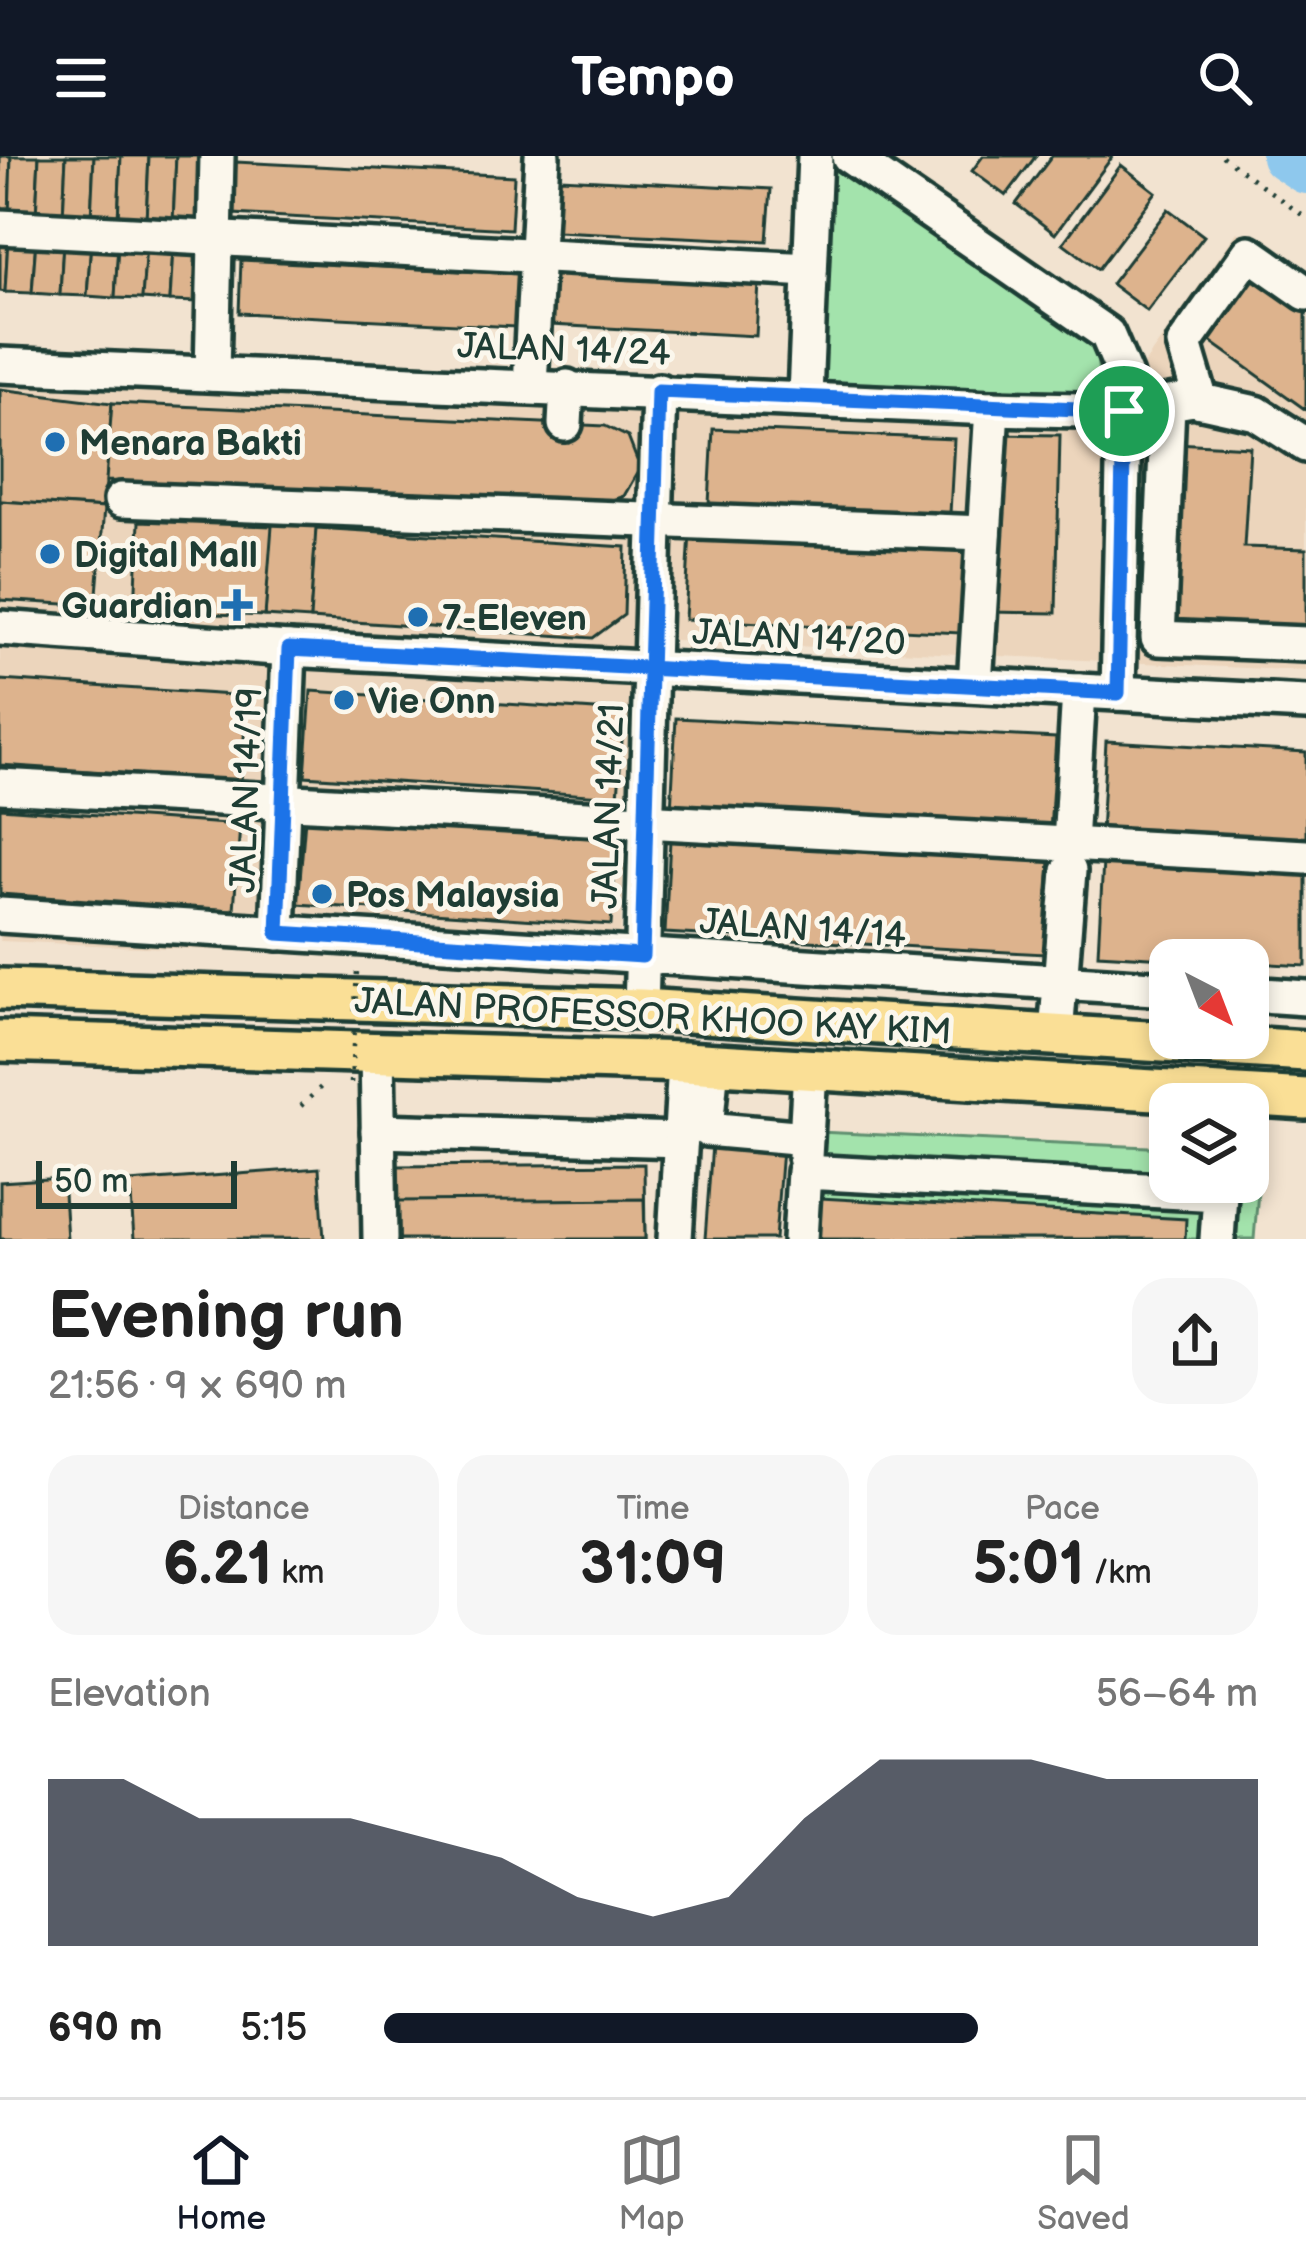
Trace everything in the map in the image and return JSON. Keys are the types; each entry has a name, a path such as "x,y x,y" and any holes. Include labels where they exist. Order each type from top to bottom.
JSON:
{"main road":[{"name":"JALAN PROFESSOR KHOO KAY KIM","path":"0,989 641,1009 1306,1051"},
{"name":"JALAN PROFESSOR KHOO KAY KIM","path":"0,1041 699,1063 1306,1099"}],"street":[{"path":"212,374 218,156"},
{"path":"530,386 542,156"},
{"path":"805,396 815,156"},
{"path":"849,156 1107,334 1125,376 1118,693"},
{"path":"0,227 810,270"},
{"path":"1306,293 1249,253 1184,344 1185,402 1158,638 1306,644"},
{"name":"JALAN 14/24","path":"0,365 805,396 992,408 1124,411 1185,402"},
{"path":"565,424 567,387"},
{"name":"JALAN 14/21","path":"641,1009 651,668 645,504 658,391"},
{"path":"1185,402 1256,412 1306,445"},
{"path":"975,685 992,408"},
{"path":"121,500 645,504 984,533"},
{"name":"JALAN 14/20","path":"0,628 289,649 1306,703"},
{"name":"JALAN 14/19","path":"278,933 289,649"},
{"path":"1056,1035 1079,691"},
{"path":"0,786 646,819 1069,858 1306,857"},
{"name":"JALAN 14/14","path":"0,915 1149,988"},
{"path":"1269,995 1306,998"},
{"path":"377,1050 380,1239"},
{"path":"675,1239 681,1139 699,1063"},
{"path":"699,1063 706,1129 805,1155 1220,1194 1217,1239"},
{"path":"800,1239 810,1069"},
{"path":"378,1131 681,1139"}],"path":[{"path":"1222,156 1306,218"},
{"path":"351,1083 357,971"},
{"path":"301,1106 326,1083"}],"shaded area":[{"path":"1237,232 1306,280 1306,671 634,638 619,967 0,941 0,374 1101,425"}],"green space":[{"path":"830,167 1094,339 1103,399 818,386"},
{"path":"818,1132 1149,1147 1149,1203 1257,1203 1254,1239 811,1239"}],"building":[{"path":"0,156 11,156 9,217 0,216"},
{"path":"11,156 39,156 36,217 9,217"},
{"path":"39,156 66,156 63,218 36,217"},
{"path":"66,156 94,156 91,219 63,218"},
{"path":"94,156 121,156 118,220 91,219"},
{"path":"121,156 149,156 146,221 118,220"},
{"path":"149,156 176,156 173,223 146,221"},
{"path":"176,156 204,156 201,224 173,223"},
{"path":"983,156 1036,156 1006,196 972,171"},
{"path":"1052,156 1113,156 1055,234 1016,204"},
{"path":"236,162 514,176 511,229 233,214"},
{"path":"1121,165 1156,192 1098,269 1063,243"},
{"path":"560,178 771,189 767,241 557,231"},
{"path":"1168,209 1204,236 1147,311 1111,284"},
{"path":"0,238 8,239 5,292 0,291"},
{"path":"8,239 36,240 32,293 5,292"},
{"path":"36,240 63,242 60,295 32,293"},
{"path":"63,242 91,243 87,296 60,295"},
{"path":"91,243 118,245 115,298 87,296"},
{"path":"118,245 146,246 142,299 115,298"},
{"path":"146,246 173,248 170,301 142,299"},
{"path":"173,248 201,249 197,302 170,301"},
{"path":"241,260 519,274 516,327 239,313"},
{"path":"1249,271 1306,311 1306,410 1203,336"},
{"path":"554,273 759,283 756,336 551,325"},
{"name":"Menara Bakti","path":"0,389 112,403 104,508 0,501"},
{"path":"112,403 605,426 628,437 640,468 624,496 600,504 106,481"},
{"path":"713,429 954,439 950,514 709,504"},
{"path":"993,434 1060,435 1056,613 989,612"},
{"path":"1175,443 1250,447 1244,547 1306,549 1306,636 1165,629"},
{"path":"273,488 319,491 310,619 265,616"},
{"name":"Digital Mall","path":"0,501 104,508 96,606 0,600"},
{"path":"139,521 272,526 265,616 135,611"},
{"path":"316,528 626,547 624,615 593,638 310,619"},
{"path":"690,532 966,547 960,633 685,619"},
{"path":"0,680 247,696 241,781 0,765"},
{"path":"311,691 624,712 618,797 305,776"},
{"path":"676,718 1056,738 1050,831 671,811"},
{"path":"1106,741 1306,752 1306,845 1101,834"},
{"path":"0,808 240,825 234,910 0,894"},
{"path":"305,819 617,840 611,925 298,904"},
{"path":"670,840 1050,860 1045,954 665,933"},
{"path":"1103,861 1306,872 1306,966 1269,964 1269,939 1149,939 1149,957 1098,954"},
{"path":"712,1144 782,1149 775,1239 705,1239"},
{"path":"644,1164 645,1239 397,1239 396,1166"},
{"path":"319,1168 324,1239 134,1239 130,1182"},
{"path":"63,1178 67,1239 0,1239 0,1182"},
{"path":"820,1198 1186,1219 1185,1239 818,1239"},
{"path":"644,1199 645,1239 397,1239 396,1201"}],"waterway":[{"path":"1285,156 1306,170"}],"place":[{"name":"Menara Bakti","path":"55,442"},
{"name":"Digital Mall","path":"50,554"},
{"name":"Guardian","path":"237,605"},
{"name":"7-Eleven","path":"418,617"},
{"name":"Vie Onn","path":"344,700"},
{"name":"Pos Malaysia","path":"322,894"}],"route":[{"path":"1124,411 658,391 651,668 642,956 278,933 289,649 651,668 1118,693 1124,411"}]}
